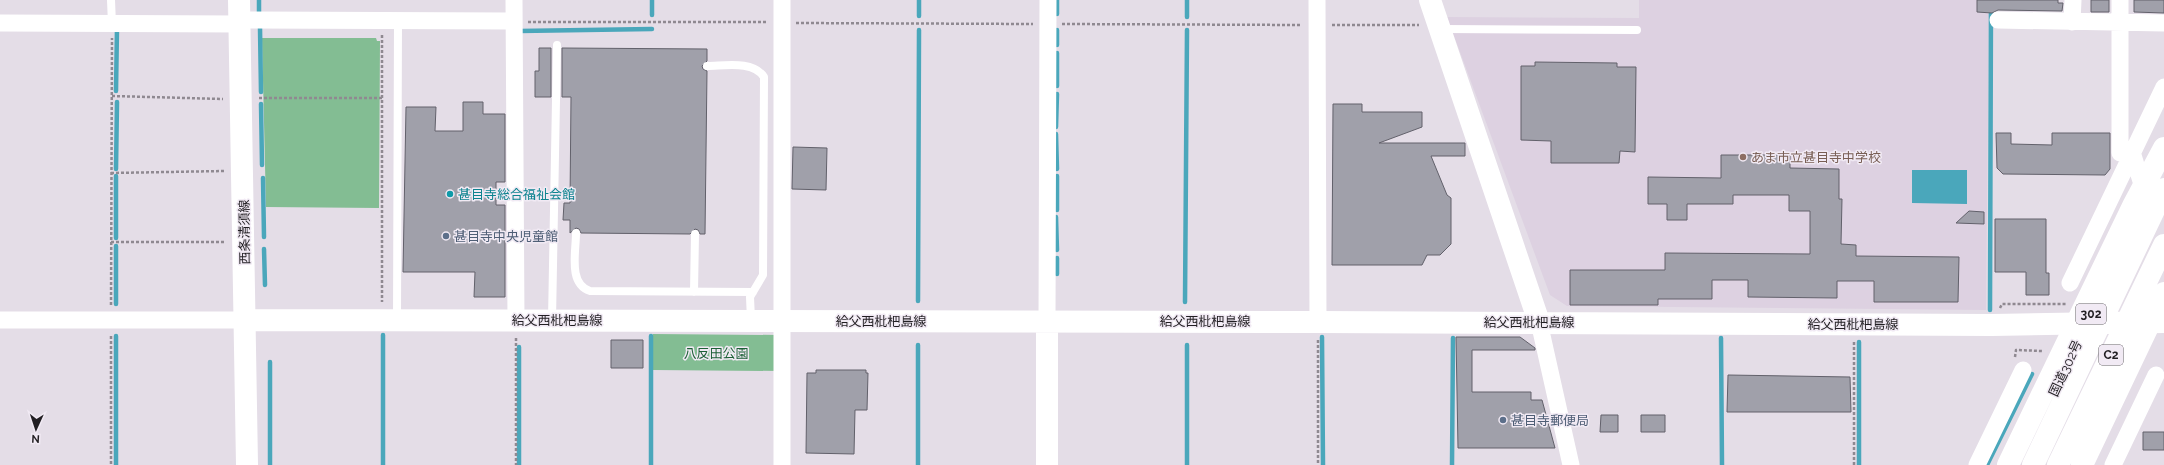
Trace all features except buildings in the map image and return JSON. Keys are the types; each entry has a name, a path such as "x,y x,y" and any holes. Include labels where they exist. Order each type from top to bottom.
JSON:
{"main road":[{"path":"1430,0 1540,322"},
{"name":"西条清須線","path":"239,15 247,465"},
{"path":"2008,465 2133,206 2164,148"},
{"name":"国道302号","path":"2020,465 2087,323 2155,194 2164,164"},
{"name":"C2","path":"2033,465 2155,194"},
{"name":"C2","path":"2058,465 2164,245"},
{"path":"2082,465 2164,293"},
{"name":"給父西枇杷島線","path":"245,320 1540,322 1854,324 2164,322"},
{"path":"1047,321 1047,465"}],"street":[{"path":"514,0 516,320"},
{"path":"782,0 782,465"},
{"path":"1047,321 1048,0"},
{"path":"1317,0 1318,322"},
{"path":"2072,22 2073,0"},
{"path":"2120,0 2120,153 2132,152"},
{"path":"0,23 112,24 239,15 390,21 514,22"},
{"path":"1998,20 2164,23"},
{"path":"2070,283 2164,87"},
{"path":"2132,152 2155,194"},
{"path":"0,320 245,320"},
{"path":"1540,322 1571,465"},
{"path":"1977,465 2023,370"},
{"path":"2113,465 2156,376"},
{"path":"2036,431 2067,465"}],"lane":[{"path":"111,0 112,24"},
{"path":"390,21 390,320"},
{"path":"1440,27 1637,30"},
{"path":"552,321 557,45"},
{"path":"707,66 753,68 761,72 764,77 763,275 750,297 751,321"},
{"path":"576,233 575,277 578,284 583,289 590,291 753,292"},
{"path":"694,292 695,234"}],"path":[{"path":"390,21 382,98 390,320"},
{"path":"514,22 782,22 1440,27"},
{"path":"111,465 112,24"},
{"path":"112,96 241,99 382,98"},
{"path":"111,173 242,171"},
{"path":"111,242 244,242"},
{"path":"516,320 516,465"},
{"path":"1318,322 1318,465"},
{"path":"1854,324 1854,465"}],"shaded area":[{"name":"あま市立甚目寺中学校","path":"1639,0 1989,0 1986,310 1567,306 1550,295 1447,17 1639,18"}],"green space":[{"path":"262,38 376,38 377,41 380,41 379,208 266,207"},
{"name":"八反田公園","path":"653,334 779,335 779,371 653,370"}],"water":[{"path":"1912,170 1967,170 1967,204 1912,203"}],"waterway":[{"path":"259,0 259,13"},
{"path":"652,0 652,15"},
{"path":"919,0 919,16"},
{"path":"1057,0 1057,14"},
{"path":"1187,0 1187,17"},
{"path":"1990,310 1991,0"},
{"path":"116,91 117,28"},
{"path":"260,28 261,92"},
{"path":"519,31 652,29"},
{"path":"918,301 919,30"},
{"path":"1057,30 1057,45"},
{"path":"1185,302 1187,30"},
{"path":"1057,53 1057,86"},
{"path":"1056,127 1057,94"},
{"path":"116,169 117,102"},
{"path":"261,104 262,165"},
{"path":"1056,134 1057,169"},
{"path":"116,176 116,238"},
{"path":"1057,176 1057,210"},
{"path":"263,178 264,237"},
{"path":"1056,217 1057,250"},
{"path":"116,246 116,304"},
{"path":"264,249 265,285"},
{"path":"1057,258 1057,274"},
{"path":"383,335 383,465"},
{"path":"116,336 116,465"},
{"path":"651,336 651,465"},
{"path":"1322,337 1323,465"},
{"path":"1452,465 1453,338"},
{"path":"1721,338 1722,465"},
{"path":"1859,342 1859,465"},
{"path":"918,345 918,465"},
{"path":"1187,345 1187,465"},
{"path":"519,347 519,465"},
{"path":"270,362 270,465"},
{"path":"1987,465 2032,374"}],"place":[{"name":"あま市立甚目寺中学校","path":"1743,157"},
{"name":"甚目寺総合福祉会館","path":"450,194"},
{"name":"甚目寺中央児童館","path":"446,236"},
{"name":"甚目寺郵便局","path":"1503,420"}]}
